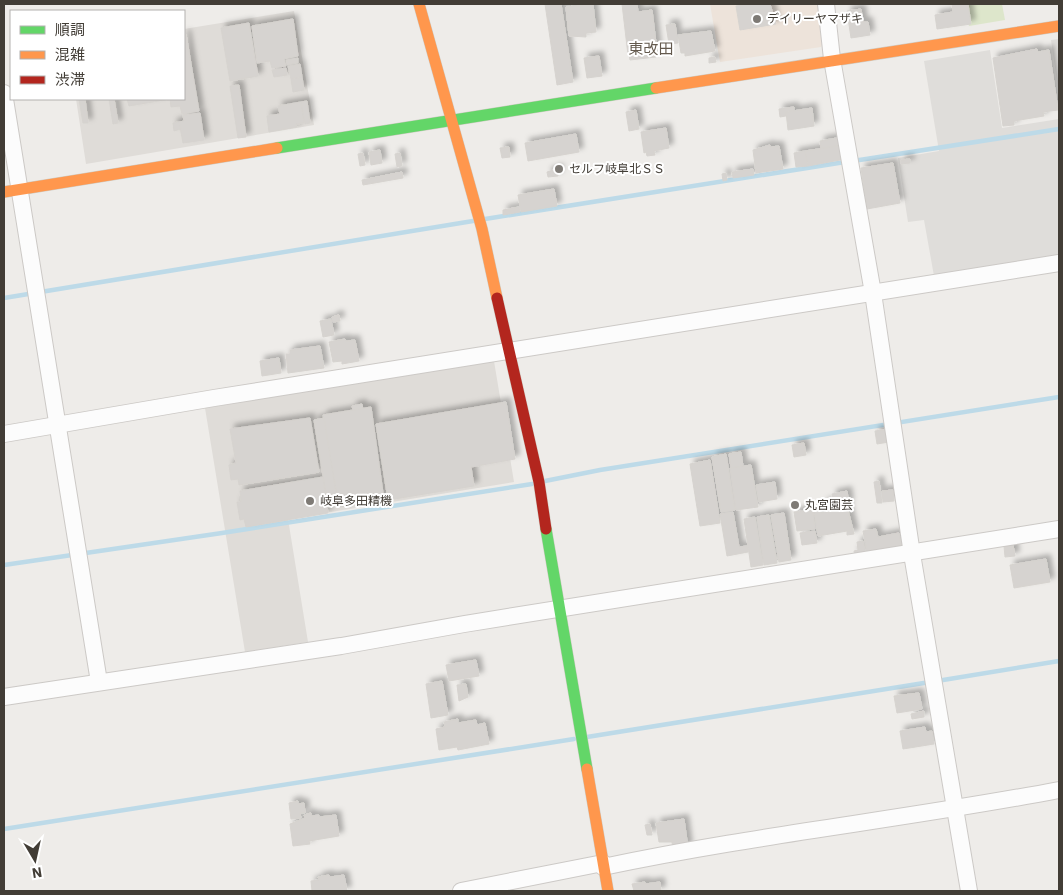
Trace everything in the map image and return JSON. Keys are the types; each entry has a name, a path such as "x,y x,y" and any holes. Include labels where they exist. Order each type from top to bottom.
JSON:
{"street":[{"path":"419,4 482,229 539,482 558,608 608,891"},
{"path":"826,4 832,60 873,293 912,554 969,891"},
{"path":"11,191 452,119 1059,26"},
{"path":"4,93 11,191 57,423 99,682"},
{"path":"4,434 57,423 1059,263"},
{"path":"4,697 341,646 558,608 912,554 1059,529"},
{"path":"461,891 672,853 955,810 1059,790"}],"shaded area":[{"path":"710,4 821,4 824,39 821,47 720,62"},
{"path":"294,11 314,125 86,164 76,100 185,100 185,29"},
{"path":"1059,39 1059,95 1051,40"},
{"path":"990,50 1002,128 1059,119 1059,256 934,276 924,220 908,222 898,158 939,151 924,61"},
{"name":"岐阜多田精機","path":"494,361 514,482 288,519 308,642 245,652 205,408"}],"green space":[{"path":"968,4 1002,4 1005,20 969,26"}],"building":[{"path":"545,4 561,4 573,82 557,85"},
{"path":"593,4 596,32 586,33 586,37 569,36 566,7"},
{"path":"622,4 637,4 638,12 652,10 657,51 628,55"},
{"name":"デイリーヤマザキ","path":"770,4 776,24 740,30 736,6"},
{"path":"952,4 968,4 971,24 937,29 935,15 953,12"},
{"path":"861,9 863,22 868,22 870,35 851,38 847,11"},
{"path":"293,19 298,56 284,59 286,66 272,68 270,61 257,63 252,26"},
{"path":"249,23 258,76 230,81 221,28"},
{"path":"675,24 678,43 669,44 666,25"},
{"path":"711,31 715,51 685,56 685,53 681,53 678,35"},
{"path":"186,34 199,111 182,114 180,106 171,107 170,100 185,100"},
{"path":"1037,49 1038,52 1049,50 1058,110 1043,112 1044,116 1014,121 1014,125 1003,126 993,58"},
{"path":"656,52 656,57 630,60 629,55"},
{"path":"599,56 602,76 587,78 584,58"},
{"path":"715,57 716,62 709,63 709,58"},
{"path":"298,58 298,63 287,65 286,60"},
{"path":"300,64 302,77 291,79 288,66"},
{"path":"286,68 287,75 274,77 272,70"},
{"path":"302,77 304,90 293,92 291,79"},
{"path":"239,85 246,137 238,138 230,86"},
{"path":"79,100 85,100 88,123 83,123"},
{"path":"109,100 114,100 118,123 113,124"},
{"path":"127,100 164,100 129,106"},
{"path":"307,101 310,123 305,124 301,102"},
{"path":"301,102 304,123 296,124 297,127 269,132 267,116 280,114 278,106"},
{"path":"794,107 794,111 786,112 786,116 780,117 779,109"},
{"path":"812,108 814,126 788,130 786,112"},
{"path":"636,110 639,129 629,131 626,112"},
{"path":"200,113 204,140 183,143 179,122 184,121 183,115"},
{"path":"179,122 181,129 174,131 173,123"},
{"path":"666,128 669,148 654,151 655,155 647,156 646,152 644,153 641,132"},
{"path":"576,134 579,152 528,161 525,143"},
{"path":"842,137 843,145 821,149 820,141"},
{"path":"770,145 770,147 779,146 783,169 756,173 753,150"},
{"path":"843,145 845,159 808,166 805,151"},
{"path":"509,147 510,157 502,158 500,148"},
{"path":"380,150 382,163 371,165 369,152"},
{"path":"805,151 808,166 796,167 794,153"},
{"path":"363,153 365,165 360,166 358,154"},
{"path":"400,153 402,166 397,167 395,154"},
{"path":"910,159 910,163 901,164 901,160"},
{"path":"893,163 900,203 867,209 861,168"},
{"path":"559,168 558,176 548,177 547,172"},
{"path":"753,169 754,175 733,178 732,172"},
{"path":"402,172 403,178 363,185 362,180"},
{"path":"726,173 727,180 723,181 722,174"},
{"path":"554,189 557,206 521,212 518,195"},
{"path":"519,207 520,212 503,215 503,210"},
{"path":"339,315 340,321 333,322 332,317"},
{"path":"331,319 334,335 323,337 320,321"},
{"path":"345,339 346,341 355,340 359,361 342,364 342,361 333,362 329,342"},
{"path":"320,346 324,368 288,373 286,354 290,354 290,350"},
{"path":"279,358 281,373 262,376 260,361"},
{"path":"506,402 515,459 471,467 474,486 388,500 376,424"},
{"path":"362,404 363,409 353,410 352,406"},
{"path":"371,407 384,500 339,507 323,415"},
{"path":"310,418 319,472 239,485 238,479 231,480 229,465 236,463 230,429"},
{"path":"324,418 338,505 328,507 314,420"},
{"path":"887,429 889,442 877,444 875,431"},
{"path":"804,443 806,455 794,457 792,445"},
{"path":"741,452 743,466 731,468 729,454"},
{"path":"726,454 735,510 721,512 712,457"},
{"path":"710,460 720,523 700,526 690,464"},
{"path":"751,465 758,507 736,510 730,468"},
{"path":"323,477 328,513 246,527 244,519 240,520 237,502 241,502 240,491"},
{"path":"879,481 882,503 877,503 874,482"},
{"path":"775,482 777,499 759,502 756,485"},
{"path":"893,490 894,501 883,502 882,491"},
{"path":"847,491 849,504 834,507 832,494"},
{"path":"833,501 834,507 824,508 823,503"},
{"path":"847,506 853,530 818,536 814,511 821,510 821,513 832,511 831,508"},
{"path":"813,510 815,529 797,531 794,512"},
{"path":"733,512 739,547 747,546 748,552 727,556 720,514"},
{"path":"784,513 791,560 779,562 771,515"},
{"path":"769,515 777,563 764,565 757,517"},
{"path":"755,517 763,565 751,567 744,519"},
{"path":"876,529 878,537 899,533 902,549 867,553 863,531"},
{"path":"853,530 854,534 847,535 847,531"},
{"path":"815,531 817,543 802,545 800,533"},
{"path":"863,541 866,554 855,556 854,551 858,550 857,542"},
{"path":"1013,545 1015,556 1005,557 1004,546"},
{"path":"1046,559 1050,582 1014,588 1010,565"},
{"path":"476,660 479,676 449,681 446,665"},
{"path":"442,681 448,715 431,718 426,684"},
{"path":"466,684 468,697 459,701 457,685"},
{"path":"919,693 922,709 897,713 894,696"},
{"path":"924,711 924,717 912,719 911,714"},
{"path":"458,719 458,723 476,720 477,725 485,723 489,744 458,750 457,747 439,750 436,729 445,727 444,722"},
{"path":"925,727 926,732 932,731 934,744 903,749 900,731"},
{"path":"298,801 298,804 304,803 305,813 300,813 301,818 291,819 289,803"},
{"path":"311,813 311,816 319,815 319,817 336,815 339,836 309,841 310,844 293,846 290,824 305,818 304,815"},
{"path":"684,819 688,848 673,850 672,842 659,842 656,823"},
{"path":"650,824 652,835 647,835 645,825"},
{"path":"329,875 330,877 344,875 347,891 312,891 311,881 319,880 318,877"},
{"path":"645,882 645,884 660,882 661,891 634,891 632,884"}],"waterway":[{"path":"853,161 1059,129"},
{"path":"485,219 845,162"},
{"path":"4,298 473,221"},
{"path":"545,481 600,470 1059,397"},
{"path":"4,565 532,484"},
{"path":"937,681 1059,661"},
{"path":"587,737 930,682"},
{"path":"4,829 574,739"}],"traffic: fast":[{"path":"277,148 656,88"},
{"path":"546,529 587,769"}],"traffic: slow":[{"path":"419,4 482,229 497,298"},
{"path":"656,88 1059,26"},
{"path":"4,192 277,148"},
{"path":"587,769 608,891"}],"traffic: jam":[{"path":"497,298 539,482 546,529"}],"place":[{"name":"デイリーヤマザキ","path":"757,19"},
{"name":"セルフ岐阜北ＳＳ","path":"559,169"},
{"name":"岐阜多田精機","path":"310,501"},
{"name":"丸宮園芸","path":"795,505"}],"district":[{"name":"東改田","path":"651,49"}]}
